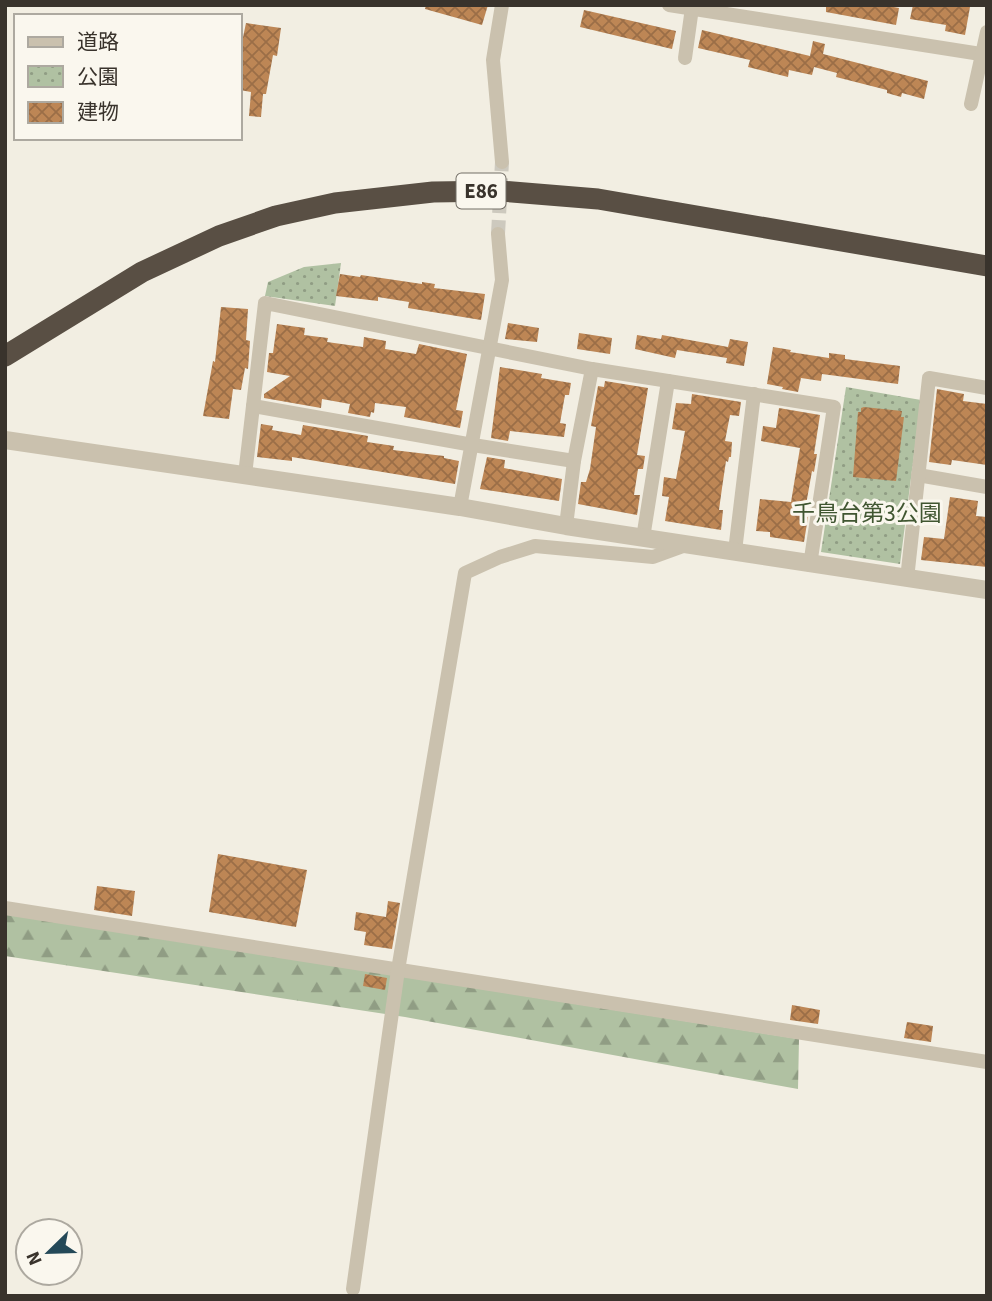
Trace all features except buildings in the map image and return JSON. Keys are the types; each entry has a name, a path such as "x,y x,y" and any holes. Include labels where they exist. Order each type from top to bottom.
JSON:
{"highway":[{"name":"E86","path":"5,356 131,279 219,236 276,216 335,203 433,192 500,191 598,198 987,266"}],"street":[{"path":"502,5 493,60 502,162"},
{"path":"669,5 747,12 985,55"},
{"path":"685,58 692,8"},
{"path":"971,104 985,55 987,32"},
{"path":"460,507 502,280 498,234"},
{"path":"245,475 265,303 592,369 834,407 810,565"},
{"path":"566,526 574,461 592,369"},
{"path":"907,579 929,378 987,388"},
{"path":"643,538 668,381"},
{"path":"735,551 754,394"},
{"path":"253,406 574,461"},
{"path":"5,440 460,507 810,565 987,590"},
{"path":"918,475 987,487"},
{"path":"353,1289 398,970 465,573 500,556 535,546 653,557 686,545"},
{"path":"5,908 987,1062"}],"green space":[{"path":"341,263 335,306 265,296 268,282 304,267"},
{"name":"千鳥台第3公園","path":"846,387 921,400 900,564 821,552"},
{"path":"5,914 799,1039 798,1089 405,1017 5,956"}],"tunnel":[{"path":"498,234 502,162"}]}
